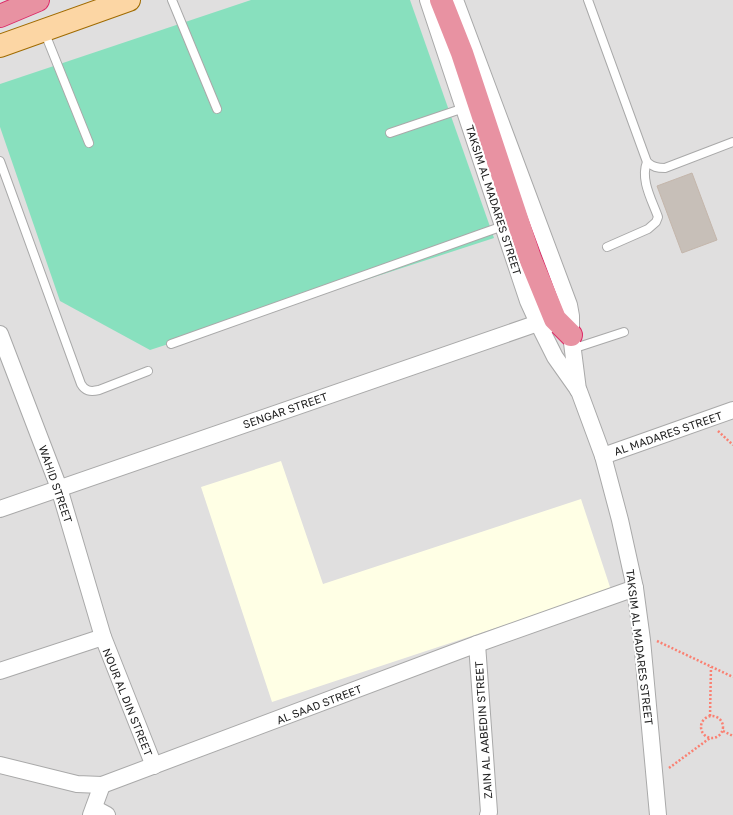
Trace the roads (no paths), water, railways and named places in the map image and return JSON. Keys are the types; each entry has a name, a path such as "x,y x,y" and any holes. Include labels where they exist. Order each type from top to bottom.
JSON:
{"highway":[{"path":"0,16 38,0"},
{"path":"441,0 462,53 530,258 555,319 572,342"}],"main road":[{"path":"0,46 129,0"}],"street":[{"name":"TAKSIM AL MADARES STREET","path":"428,0 524,290 555,357 579,391"},
{"name":"TAKSIM AL MADARES STREET","path":"455,0 568,304 571,316 572,342 579,391 603,456 620,520 635,588 658,815"},
{"path":"538,323 572,342"},
{"name":"SENGAR STREET","path":"0,509 538,323"},
{"name":"WAHID STREET","path":"0,334 59,488 103,637"},
{"name":"AL MADARES STREET","path":"603,456 733,410"},
{"name":"AL SAAD STREET","path":"0,765 77,784 102,786 477,644 635,588"},
{"path":"0,671 103,637"},
{"name":"NOUR AL DIN STREET","path":"103,637 154,766"},
{"name":"ZAIN AL AABEDIN STREET","path":"477,644 490,812 488,815"},
{"path":"98,813 102,786"}],"lane":[{"path":"172,0 217,109"},
{"path":"588,0 647,162 652,166 665,168 733,142"},
{"path":"43,31 89,143"},
{"path":"390,132 464,108"},
{"path":"0,161 80,384 83,388 92,391 99,390 148,371"},
{"path":"607,247 648,229 656,222 658,217 644,176 644,169 647,162"},
{"path":"172,344 503,226"},
{"path":"572,342 624,332"}]}
